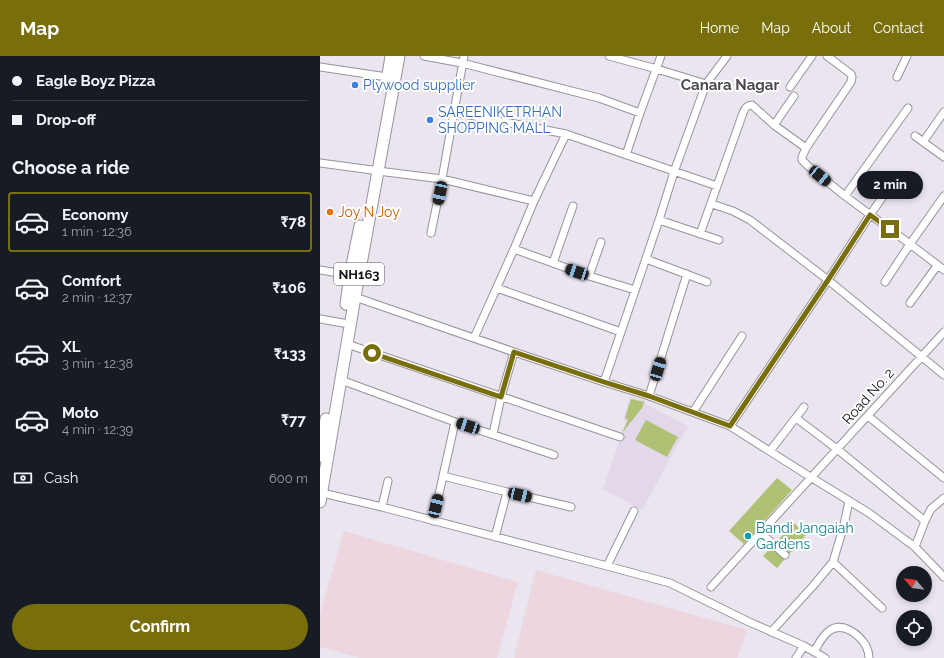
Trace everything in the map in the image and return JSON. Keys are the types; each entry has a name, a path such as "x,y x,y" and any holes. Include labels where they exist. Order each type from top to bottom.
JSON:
{"highway":[{"name":"NH163","path":"321,496 355,297 391,56"},
{"name":"NH163","path":"320,456 350,275 375,171 399,56"}],"street":[{"path":"424,56 463,59 599,98 640,113"},
{"path":"609,56 706,84"},
{"path":"626,155 661,56"},
{"path":"604,382 660,220 674,172 706,84 727,56"},
{"path":"790,87 812,56"},
{"path":"898,77 908,56"},
{"path":"831,57 851,74 851,82 806,148 802,160 845,196 944,270"},
{"path":"431,233 463,59"},
{"path":"320,67 387,77"},
{"path":"774,125 794,96"},
{"path":"700,234 712,204 745,108 752,105 774,125 806,148"},
{"path":"845,196 908,108"},
{"path":"454,112 566,134 717,186"},
{"path":"923,142 944,112"},
{"path":"474,338 534,201 566,134"},
{"path":"915,136 944,157"},
{"path":"320,163 442,179 534,201"},
{"path":"730,426 893,182"},
{"path":"885,282 944,196"},
{"path":"712,204 733,211 750,220 828,280 944,375"},
{"path":"553,263 574,206"},
{"path":"660,220 719,240"},
{"path":"589,276 601,242"},
{"path":"514,249 589,276 635,290"},
{"path":"646,259 707,282"},
{"path":"910,303 937,266"},
{"path":"320,270 350,275"},
{"path":"649,396 687,274"},
{"path":"497,288 621,332"},
{"path":"355,297 514,352 649,396 730,426 869,513 916,547 944,577"},
{"path":"320,319 343,323"},
{"name":"Road No. 2","path":"711,587 944,332"},
{"path":"693,412 742,336"},
{"path":"347,344 620,437"},
{"path":"493,434 501,397 514,352"},
{"path":"341,380 456,422 554,455"},
{"path":"770,451 804,407"},
{"path":"868,416 944,478"},
{"path":"796,418 838,449 925,521"},
{"path":"433,521 456,422"},
{"path":"443,476 571,507"},
{"path":"382,507 388,481"},
{"path":"495,537 507,492"},
{"path":"321,496 382,507 670,583 747,621 804,646 825,658"},
{"path":"916,547 931,509 944,498"},
{"path":"771,632 833,562 844,525 849,501"},
{"path":"607,566 634,512"},
{"path":"761,533 785,555"},
{"path":"833,562 882,608"},
{"path":"814,652 824,635 829,630 840,628 847,629 856,634 865,644 869,658"},
{"path":"796,658 804,646"}],"shaded area":[{"path":"630,397 645,400 646,404 688,426 642,510 603,489 626,421 623,420"},
{"path":"344,531 518,582 497,658 360,658 320,647 320,613"},
{"path":"536,570 747,630 737,658 514,658"}],"green space":[{"path":"631,399 644,402 642,408 622,433 628,420 625,418"},
{"path":"646,420 678,437 667,457 635,440"},
{"path":"777,478 792,490 744,544 729,531"},
{"path":"794,523 806,535 777,568 763,556"}],"place":[{"name":"Plywood supplier","path":"355,85"},
{"name":"SAREENIKETRHAN SHOPPING MALL","path":"430,120"},
{"name":"Joy N Joy","path":"330,212"},
{"name":"Bandi Jangaiah Gardens","path":"748,536"}],"district":[{"name":"Canara Nagar","path":"730,85"}],"route":[{"path":"372,353 501,397 514,352 649,396 730,426 870,215 890,229"}]}
